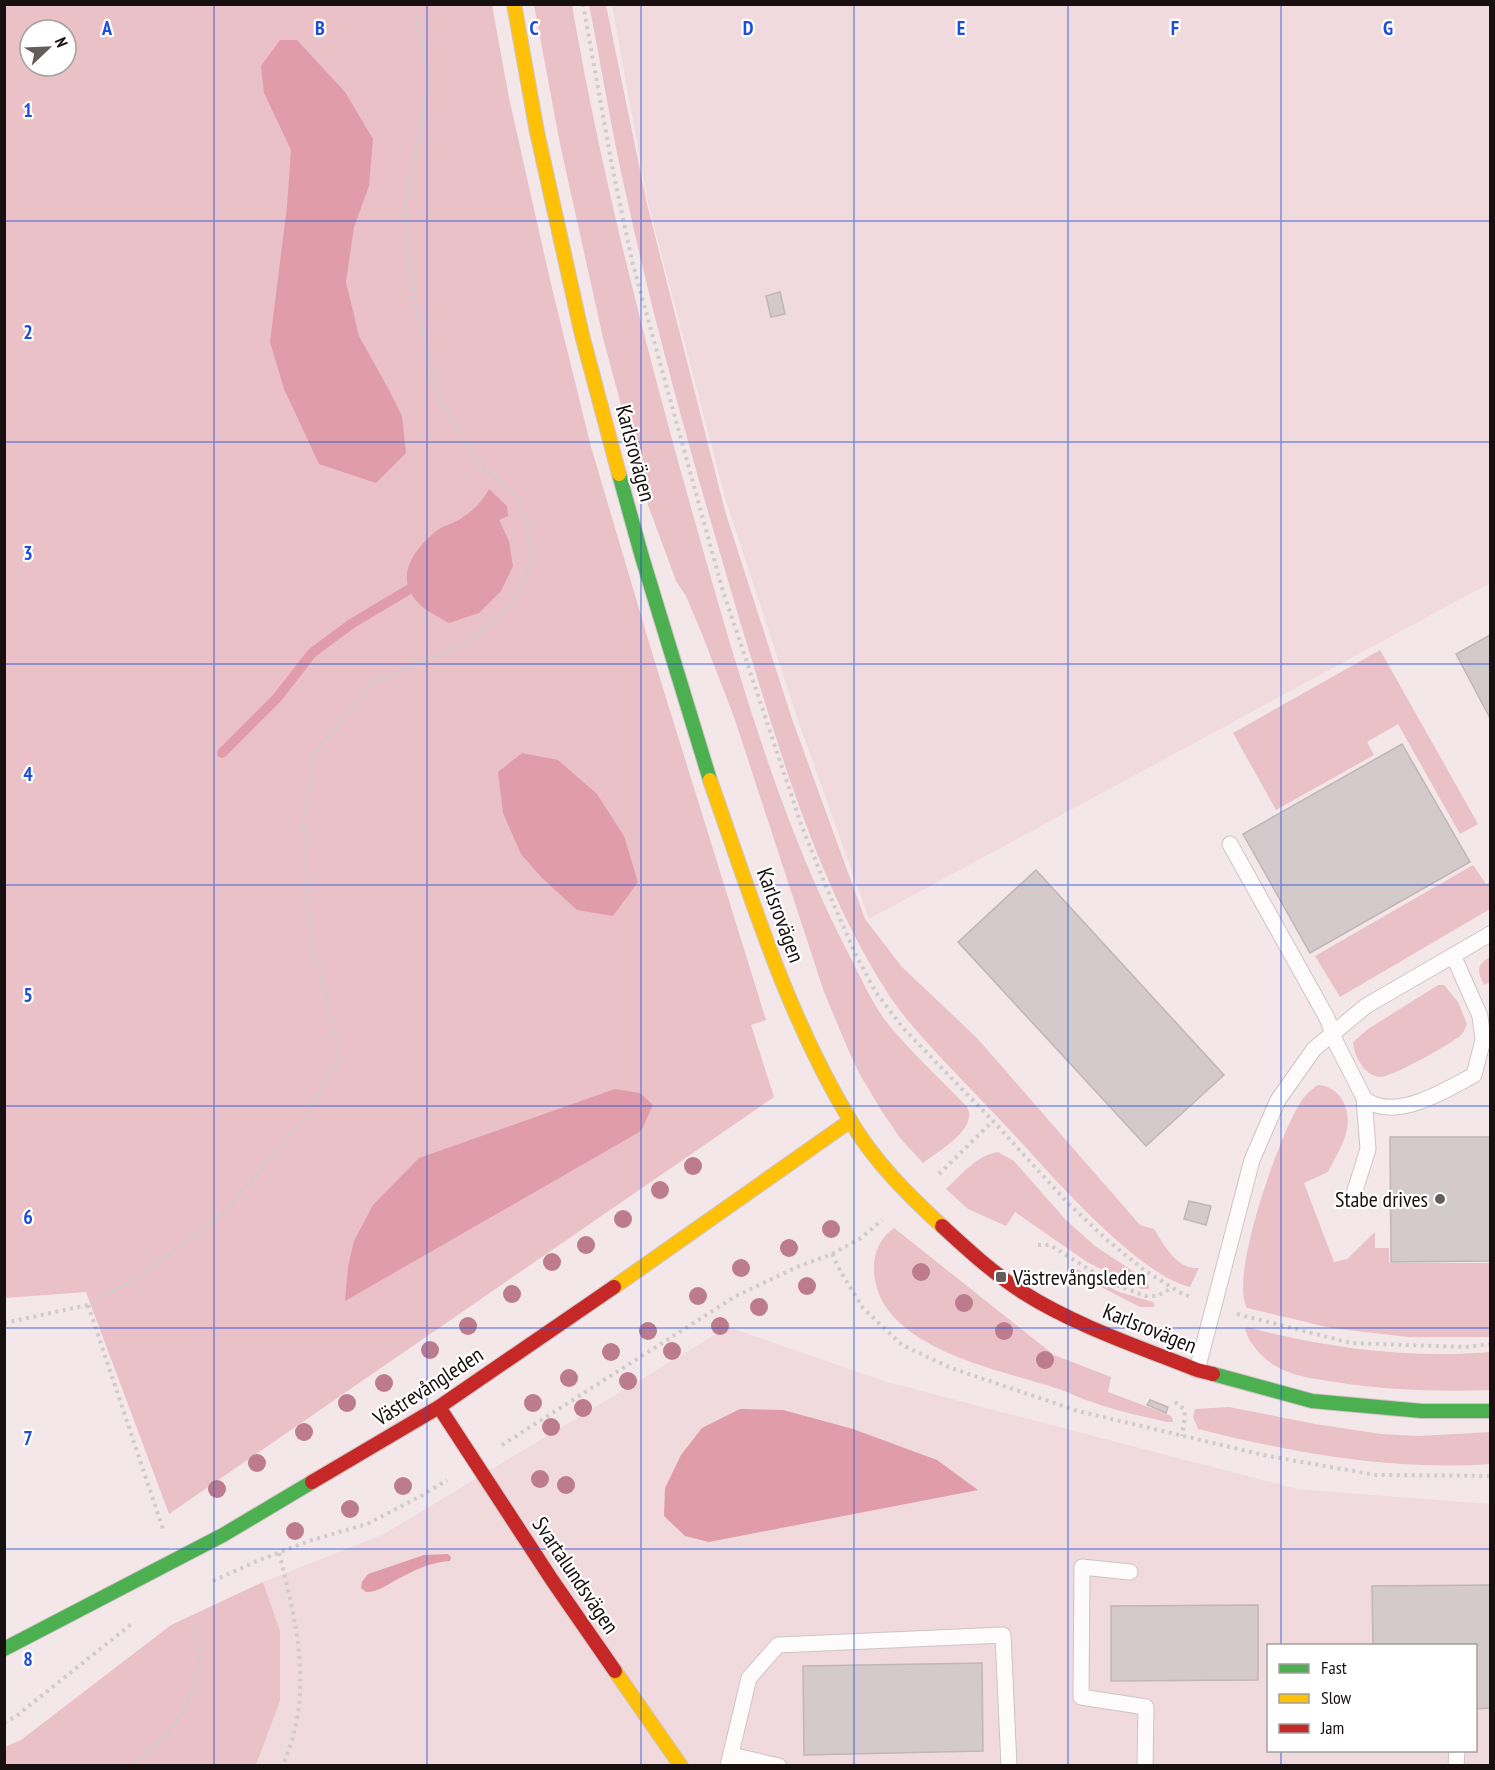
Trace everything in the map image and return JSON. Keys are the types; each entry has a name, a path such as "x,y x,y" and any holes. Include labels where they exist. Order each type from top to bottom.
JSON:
{"street":[{"name":"Karlsrovägen","path":"514,4 537,132 582,335 642,557 694,729 769,946 809,1042 850,1121 878,1160 917,1203 982,1263 1025,1293 1086,1325 1197,1370 1312,1401 1422,1411 1491,1411"},
{"name":"Västrevångleden","path":"4,1649 223,1535 439,1407 850,1121"},
{"name":"Svartalundsvägen","path":"439,1407 552,1580 681,1766"}],"lane":[{"path":"1230,844 1327,1018 1364,1098 1368,1149 1353,1197"},
{"path":"1197,1370 1252,1160 1278,1100 1314,1050 1366,1006 1491,934"},
{"path":"1364,1098 1377,1106 1400,1107 1435,1096 1474,1075 1483,1041 1480,1016 1453,955"},
{"path":"1130,1572 1083,1567 1081,1697 1146,1707 1145,1766"},
{"path":"779,1766 730,1760 750,1678 778,1645 1002,1635 1009,1766"}],"path":[{"path":"4,1323 88,1305 147,1272 224,1212 309,1114 339,1059 329,1003 310,937 304,825 316,751 373,682 468,643 513,603 531,563 527,524 517,497 478,462 440,400 414,298 405,216 429,78 414,4"},
{"path":"583,4 612,166 633,261 679,437 722,588 801,824 826,890 875,991 903,1028 993,1121 939,1174"},
{"path":"1038,1245 1050,1245 1109,1282 1146,1296 1157,1296 1172,1288"},
{"path":"832,1254 863,1308 902,1345 951,1368 1078,1411 1268,1456 1376,1475 1491,1476"},
{"path":"88,1305 164,1533"},
{"path":"1175,1402 1184,1409 1182,1436"},
{"path":"279,1552 296,1620 302,1686 292,1745 282,1766"},
{"path":"127,1766 165,1737 186,1708 200,1663 195,1624"}],"shaded area":[{"path":"5,5 492,5 509,98 591,447 766,1020 751,1025 774,1097 169,1514 86,1292 5,1298"},
{"path":"534,5 572,5 602,157 657,382 732,650 759,736 790,822 825,906 879,1012 904,1043 967,1107 969,1115 962,1131 947,1146 923,1163 900,1138 859,1073 824,992 734,717 686,596 676,581 648,505 603,338 560,144"},
{"path":"589,5 606,5 647,204 725,511 792,719 865,919 902,967 977,1038 1140,1225 1154,1229 1178,1261 1191,1268 1199,1268 1190,1287 1152,1268 1109,1234 943,1060 906,1019 887,992 839,904 801,810 768,714 694,462 639,252"},
{"path":"612,5 1490,5 1490,583 869,919 798,720 726,501 648,203"},
{"path":"280,40 297,40 345,92 373,139 369,186 354,227 346,282 359,336 402,416 406,453 376,483 319,464 284,389 270,342 287,206 291,150 264,93 261,66"},
{"path":"489,489 507,506 508,516 499,520 509,541 513,566 501,591 479,613 449,623 425,609 415,599 409,589 408,569 412,559 426,541 438,530 469,513"},
{"path":"1380,650 1478,824 1460,834 1398,724 1367,742 1374,755 1276,810 1233,733"},
{"path":"522,753 558,760 597,794 624,836 638,882 613,916 577,910 541,877 521,854 503,813 498,772"},
{"path":"1473,865 1486,884 1490,882 1490,909 1340,997 1315,956"},
{"path":"1490,957 1490,982 1484,985 1479,969 1482,963"},
{"path":"1438,985 1444,985 1458,1002 1467,1024 1462,1033 1433,1053 1396,1072 1380,1077 1369,1073 1358,1059 1353,1042 1368,1029"},
{"path":"1318,1085 1326,1086 1338,1094 1345,1107 1348,1121 1346,1134 1328,1172 1304,1183 1334,1262 1347,1259 1375,1232 1375,1248 1389,1248 1389,1263 1490,1263 1490,1337 1408,1337 1331,1328 1247,1308 1243,1291 1245,1267 1259,1206 1290,1122 1303,1099"},
{"path":"615,1089 640,1093 653,1105 641,1131 345,1301 348,1267 354,1241 373,1205 419,1158"},
{"path":"998,1152 1014,1161 1065,1219 1095,1246 1145,1279 1149,1289 1141,1289 1087,1262 1015,1212 1006,1226 968,1209 946,1189 976,1161"},
{"path":"894,1228 1054,1355 1111,1377 1108,1392 1167,1414 1172,1417 1173,1422 1101,1405 948,1353 920,1338 897,1320 881,1298 874,1271 878,1247"},
{"path":"1077,1269 1119,1292 1153,1302 1155,1305 1140,1307 1074,1273"},
{"path":"728,1327 887,1382 1297,1489 1490,1504 1490,1765 256,1766 280,1701 280,1631 263,1582 384,1534"},
{"path":"1247,1327 1307,1341 1367,1350 1429,1354 1490,1352 1490,1390 1393,1389 1300,1376 1275,1366 1264,1357 1250,1341 1245,1329"},
{"path":"1229,1407 1381,1434 1419,1436 1490,1432 1490,1464 1416,1465 1343,1458 1270,1446 1198,1429 1193,1417 1195,1409"},
{"path":"740,1409 783,1410 853,1429 937,1460 978,1490 709,1542 685,1536 664,1516 665,1488 681,1455 702,1428"},
{"path":"448,1554 451,1557 450,1561 436,1563 409,1573 378,1590 366,1592 361,1588 368,1574 424,1555"},
{"path":"263,1582 280,1631 280,1701 256,1765 5,1765 5,1747 21,1740 171,1625"}],"building":[{"path":"780,292 785,314 771,317 766,296"},
{"path":"1490,635 1490,718 1456,654"},
{"path":"1402,744 1470,862 1310,953 1243,834"},
{"path":"1036,870 1224,1075 1146,1146 958,942"},
{"name":"Stabe drives","path":"1390,1137 1490,1137 1490,1261 1391,1262"},
{"path":"1189,1201 1211,1206 1206,1225 1184,1219"},
{"path":"1150,1400 1168,1407 1166,1413 1147,1405"},
{"path":"1490,1585 1490,1708 1477,1709 1477,1644 1373,1644 1372,1586"},
{"path":"1258,1605 1258,1680 1111,1681 1111,1606"},
{"path":"982,1663 983,1751 804,1755 803,1666"}],"waterway":[{"path":"222,753 277,698 312,653 351,624 408,590"}],"traffic: fast":[{"path":"619,474 710,780"},
{"path":"1213,1374 1312,1401 1422,1411 1490,1411"},
{"path":"4,1649 223,1535 312,1482"}],"traffic: slow":[{"path":"514,4 537,132 582,335 619,474"},
{"path":"710,780 771,954 807,1039 828,1080 869,1149 904,1189 942,1226"},
{"path":"614,1287 850,1121"},
{"path":"615,1671 681,1766"}],"traffic: jam":[{"path":"942,1226 1002,1278 1044,1305 1109,1335 1197,1370 1213,1374"},
{"path":"312,1482 439,1407 614,1287"},
{"path":"439,1407 552,1580 615,1671"}],"place":[{"name":"Stabe drives","path":"1440,1199"},
{"name":"Västrevångsleden","path":"1001,1277"}]}
